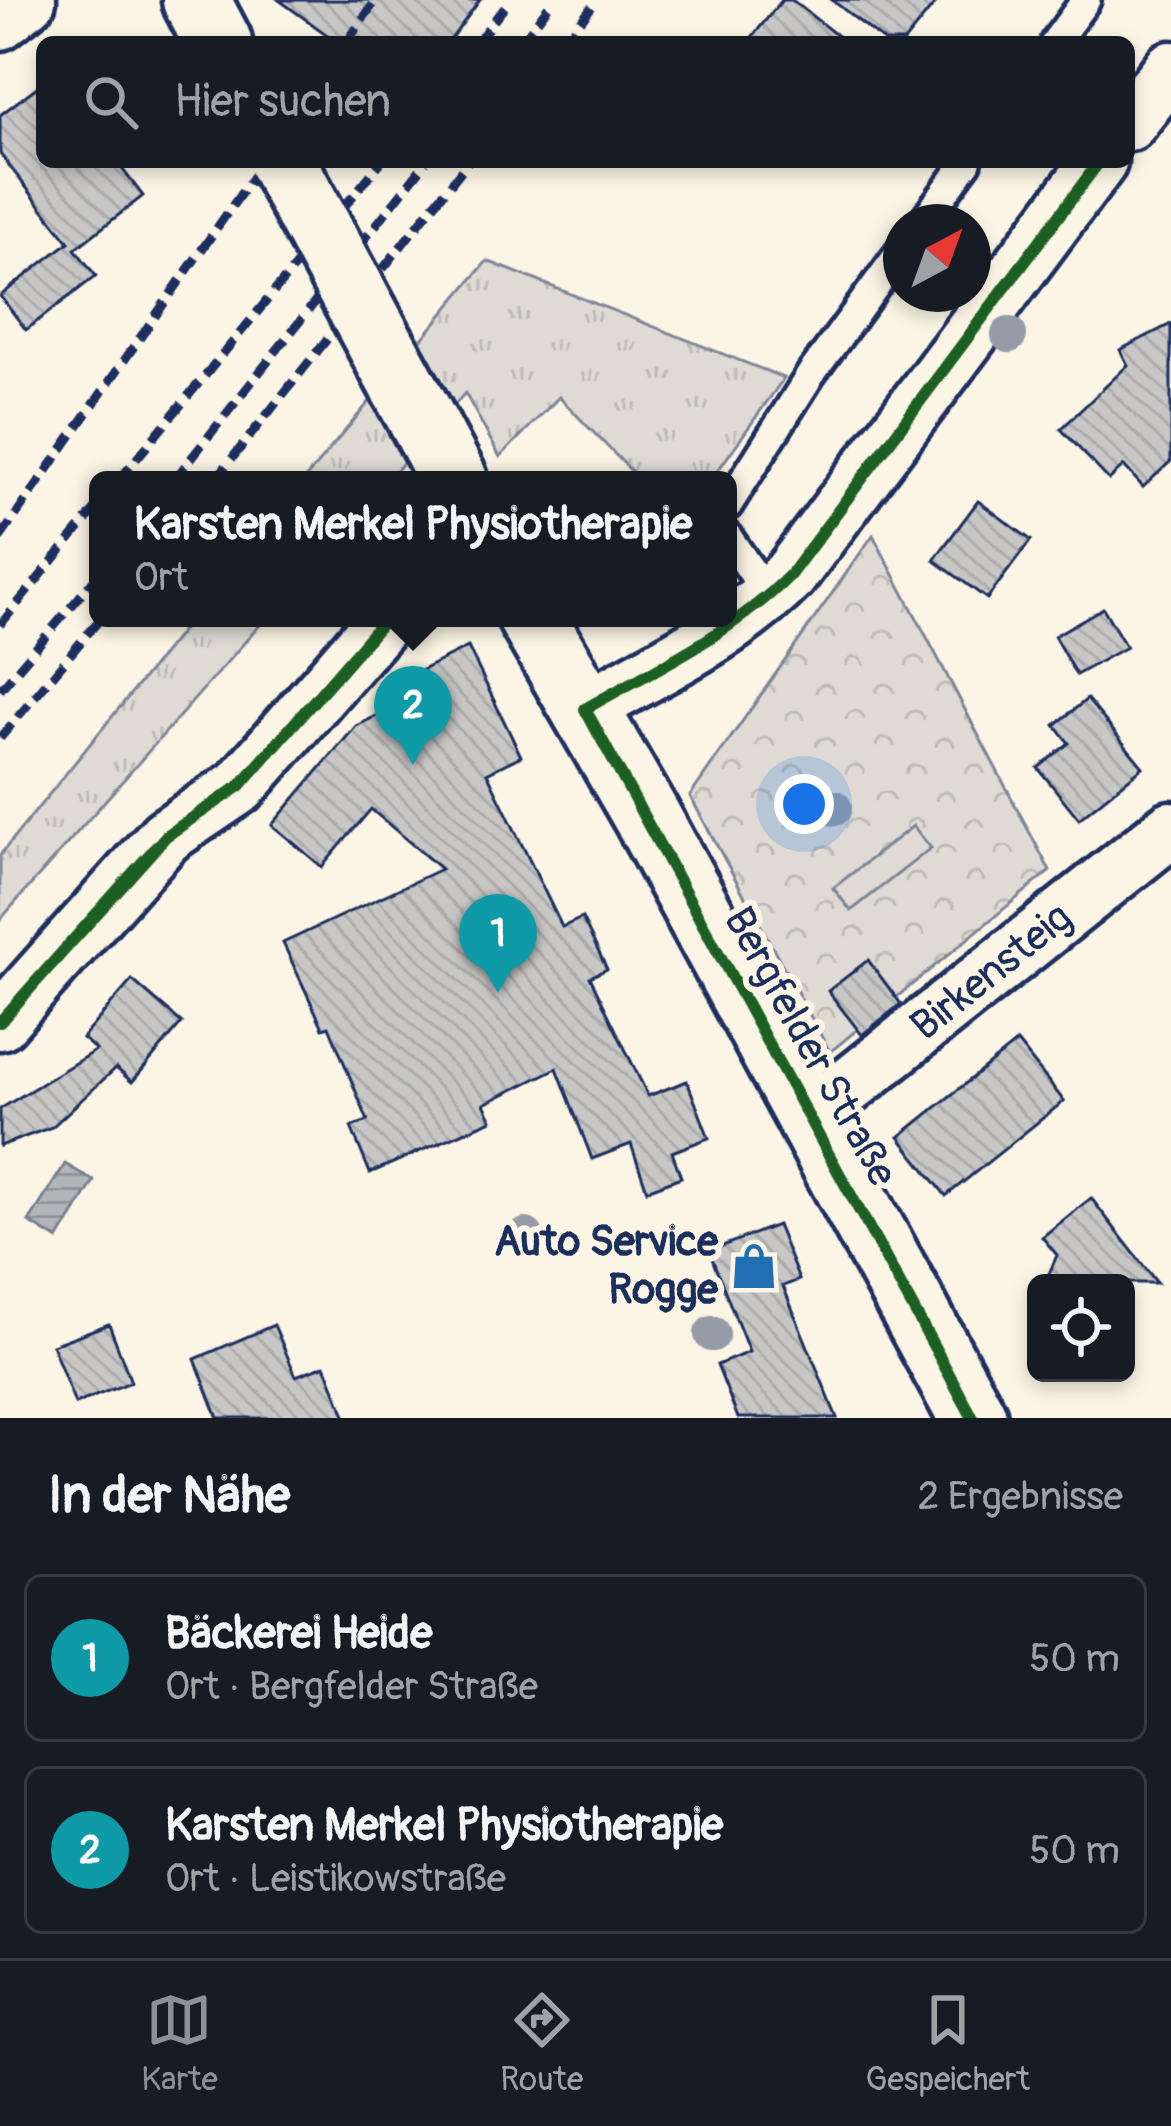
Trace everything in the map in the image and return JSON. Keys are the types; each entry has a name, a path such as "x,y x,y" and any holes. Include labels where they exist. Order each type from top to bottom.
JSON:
{"main road":[{"path":"196,0 215,36"},
{"path":"285,168 442,457"},
{"name":"Bergfelder Straße","path":"537,627 811,1116 973,1418"}],"street":[{"path":"0,22 28,0"},
{"path":"1135,115 1171,69"},
{"path":"737,620 769,597 809,552 1095,168"},
{"path":"0,1022 166,836 240,786 378,627"},
{"path":"585,709 728,627"},
{"name":"Birkensteig","path":"811,1116 1171,829"}],"lane":[{"path":"1059,36 1086,0"},
{"path":"936,204 962,168"},
{"path":"737,491 811,374 883,276"},
{"path":"737,550 769,597"}],"green space":[{"path":"487,261 784,378 717,471 631,471 559,397 500,457 465,393 396,471 312,471"},
{"path":"873,535 1050,871 830,1052 690,796"},
{"path":"185,627 258,627 0,920 0,855"},
{"path":"913,826 931,848 851,911 833,888"}],"shaded area":[{"path":"65,1164 94,1181 58,1240 29,1222"}],"building":[{"path":"279,0 480,0 453,36 329,36"},
{"path":"782,0 792,0 837,36 753,36"},
{"path":"832,0 938,0 909,36 877,36"},
{"path":"36,88 36,168 122,168 143,196 75,249 96,276 26,330 0,296 69,242 0,154 0,115"},
{"path":"1171,324 1171,461 1143,487 1124,466 1109,480 1061,429 1128,365 1120,350"},
{"path":"978,501 1031,540 987,599 934,560"},
{"path":"1103,608 1126,647 1076,675 1054,636"},
{"path":"468,647 521,756 487,773 562,927 582,918 607,969 590,977 648,1096 687,1081 709,1138 672,1152 681,1177 647,1190 631,1144 592,1159 557,1068 484,1104 492,1120 370,1173 351,1127 368,1121 329,1026 323,1028 283,943 441,869 371,809 322,867 272,825 356,726 399,705 390,686"},
{"path":"1087,699 1143,767 1079,819 1038,768 1069,743 1055,725"},
{"path":"868,960 901,1004 862,1035 828,991"},
{"path":"132,980 182,1023 132,1082 116,1068 52,1127 0,1146 0,1109 96,1050 82,1038"},
{"path":"1017,1042 1064,1101 946,1196 899,1137"},
{"path":"1091,1198 1157,1283 1135,1283 1135,1274 1049,1274 1057,1255 1042,1237"},
{"path":"777,1225 799,1280 783,1286 837,1418 738,1418 717,1365 749,1352 709,1251"},
{"path":"109,1324 131,1382 75,1404 52,1345"},
{"path":"274,1325 296,1376 325,1365 346,1418 218,1418 195,1359"}],"railway":[{"path":"351,36 376,0"},
{"path":"482,36 510,0"},
{"path":"526,36 553,0"},
{"path":"569,36 597,0"},
{"path":"0,538 259,168"},
{"path":"126,471 376,168"},
{"path":"181,471 421,168"},
{"path":"222,471 463,168"},
{"path":"0,625 89,517"},
{"path":"0,690 89,586"},
{"path":"0,738 93,627"}],"cycle path":[{"path":"737,619 790,575 1095,168"},
{"path":"0,1022 166,836 240,786 378,627"},
{"path":"726,627 585,709 973,1418"}],"place":[{"name":"Karsten Merkel Physiotherapie","path":"413,765"},
{"name":"Bäckerei Heide","path":"498,993"},
{"name":"Auto Service Rogge","path":"754,1266"}]}
